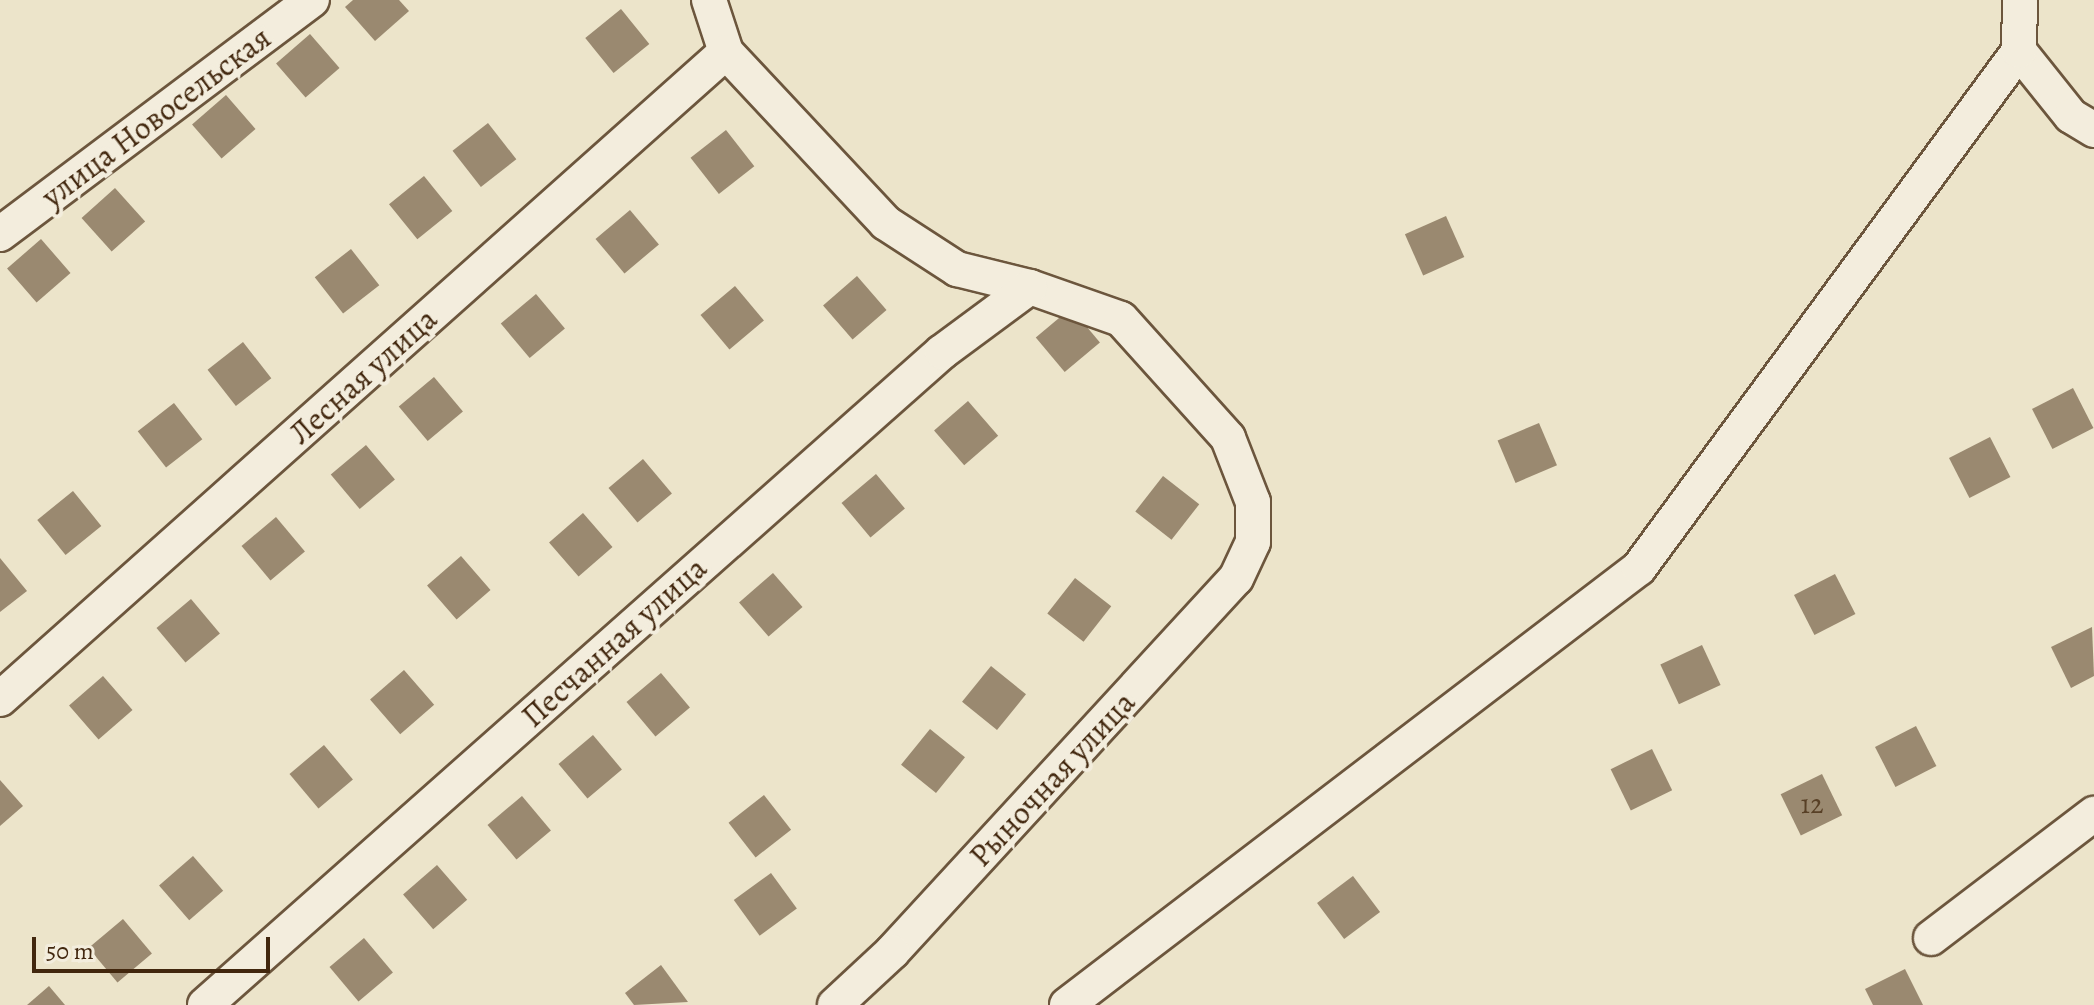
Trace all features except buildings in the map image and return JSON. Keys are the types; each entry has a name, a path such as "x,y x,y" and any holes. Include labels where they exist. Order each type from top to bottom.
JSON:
{"street":[{"name":"улица Новосельская","path":"0,234 312,0"},
{"path":"709,0 726,52 886,223 957,269 1030,287"},
{"path":"1067,1005 1639,568 2019,51 2020,0"},
{"path":"2019,51 2071,116 2094,130"},
{"name":"Лесная улица","path":"0,699 726,52"},
{"name":"Рыночная улица","path":"835,1005 892,952 1213,605 1236,578 1253,542 1253,502 1228,438 1121,319 1030,287"},
{"name":"Песчанная улица","path":"205,1005 942,352 1030,287"},
{"path":"1931,938 2094,814"}]}
